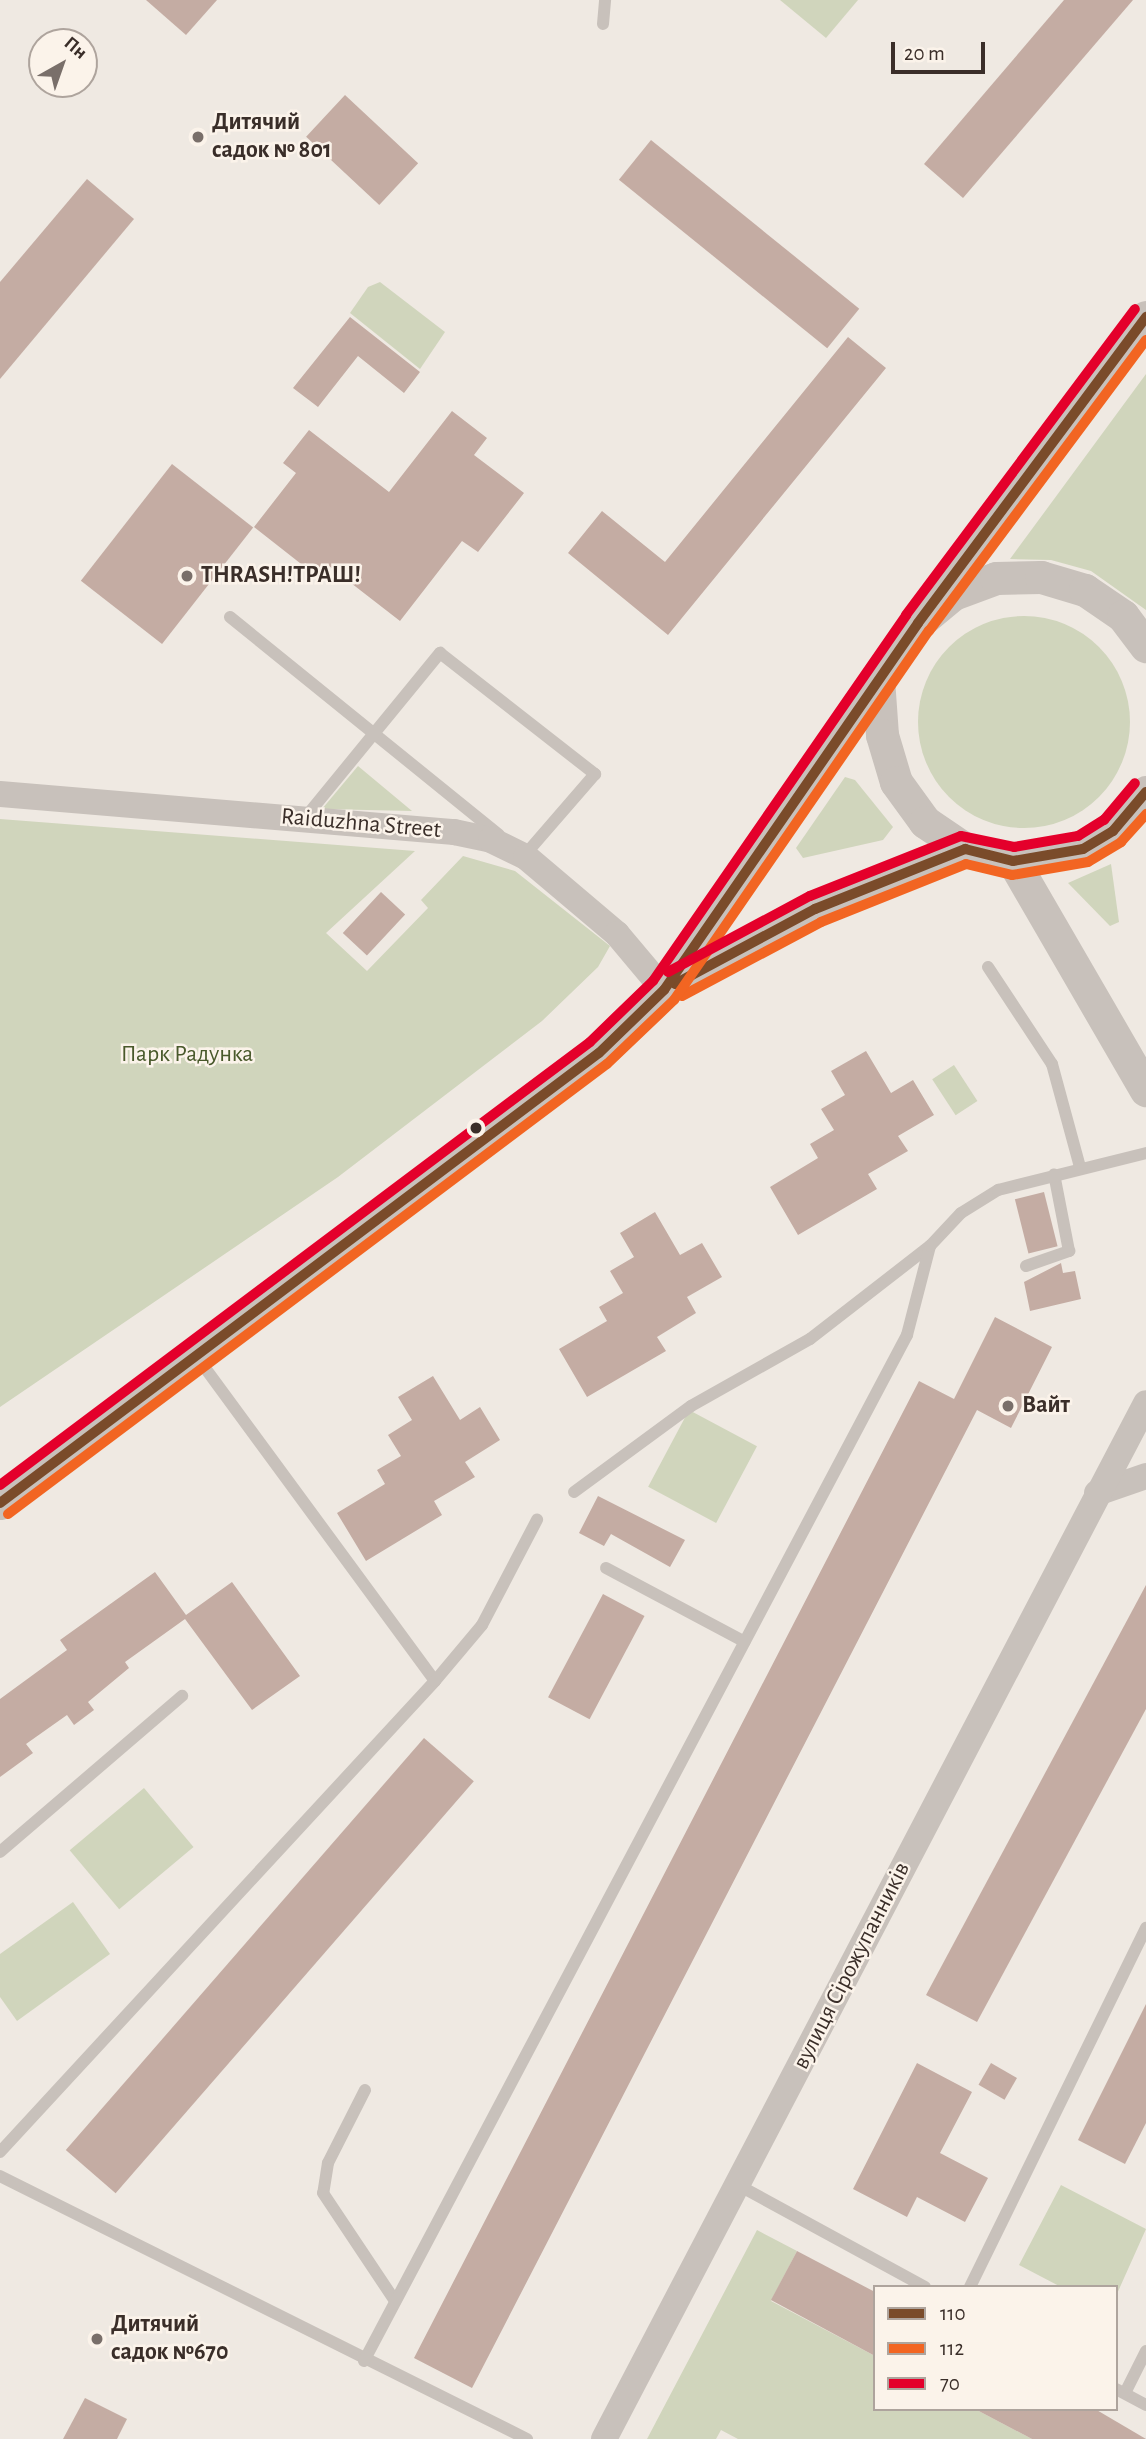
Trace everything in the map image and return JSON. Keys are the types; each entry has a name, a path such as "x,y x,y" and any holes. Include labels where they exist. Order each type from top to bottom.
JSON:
{"street":[{"path":"0,1503 599,1053 664,990 918,623 1146,317"},
{"path":"918,623 953,594 996,578 1041,577 1085,590 1123,615 1146,646"},
{"path":"878,679 882,735 896,782 925,822 965,849 1013,861 1083,849 1113,831 1146,792"},
{"name":"Raiduzhna Street","path":"0,794 454,832 526,858 617,934 664,990"},
{"path":"664,990 815,909 965,849"},
{"path":"1013,861 1146,1090"},
{"name":"вулиця Сірожупанників","path":"604,2439 1146,1403"},
{"path":"1097,1493 1146,1476"}],"lane":[{"path":"603,24 605,0"},
{"path":"230,617 376,732 526,858 595,774 440,653 376,732 304,819"},
{"path":"988,967 1052,1064 1080,1167"},
{"path":"575,1492 691,1406 810,1339 930,1246 961,1213 998,1190 1080,1167 1146,1153"},
{"path":"1026,1266 1069,1251 1054,1174"},
{"path":"363,2361 907,1335 930,1246"},
{"path":"196,1355 435,1681"},
{"path":"0,2152 435,1681 482,1625 537,1520"},
{"path":"606,1568 745,1643"},
{"path":"0,1853 182,1696"},
{"path":"971,2285 1146,1928"},
{"path":"365,2090 328,2162 323,2193 395,2301"},
{"path":"0,2176 363,2361 527,2439"},
{"path":"738,2185 921,2285"},
{"path":"1146,2351 1121,2391 1146,2405"}],"green space":[{"path":"780,0 858,0 826,38"},
{"path":"380,282 445,332 420,369 350,313 368,287"},
{"path":"1146,374 1146,610 1091,571 1051,560 1010,559"},
{"path":"1024,616 1065,624 1099,647 1122,681 1130,722 1122,763 1099,797 1065,820 1024,828 983,820 949,797 926,763 918,722 926,681 949,647 983,624"},
{"path":"358,766 412,811 322,809"},
{"path":"845,777 855,780 893,827 883,840 803,858 796,848"},
{"name":"Парк Радунка","path":"0,819 415,851 326,933 367,971 428,908 421,900 463,856 515,871 610,946 598,967 542,1021 338,1177 0,1407"},
{"path":"1111,864 1119,922 1110,926 1068,883"},
{"path":"954,1065 977,1101 956,1115 932,1079"},
{"path":"689,1410 757,1446 716,1523 648,1487"},
{"path":"144,1788 193,1847 119,1909 70,1850"},
{"path":"73,1902 110,1954 17,2021 0,1997 0,1954"},
{"path":"1061,2185 1146,2229 1118,2292 1118,2285 1057,2285 1019,2265"},
{"path":"757,2230 797,2251 771,2301 873,2355 873,2411 979,2411 1032,2439 738,2439 721,2430 716,2439 647,2439"}],"building":[{"path":"146,0 217,0 186,35"},
{"path":"1064,0 1133,0 963,198 924,164"},
{"path":"345,95 418,163 379,205 306,137"},
{"path":"651,140 859,309 827,348 619,180"},
{"path":"87,179 134,219 0,379 0,282"},
{"path":"350,317 420,372 404,393 358,356 318,407 293,388"},
{"path":"848,337 886,368 668,635 568,553 602,511 665,562"},
{"path":"452,411 487,438 474,455 524,493 478,552 462,541 400,621 329,566 319,578 254,527 296,473 283,463 309,430 389,492"},
{"path":"172,464 253,527 162,644 81,581"},
{"path":"381,892 405,915 367,955 343,933"},
{"path":"866,1051 891,1093 913,1080 934,1115 898,1136 908,1151 868,1174 877,1189 798,1235 770,1187 818,1158 810,1144 834,1130 821,1109 845,1095 831,1071"},
{"path":"1044,1192 1058,1246 1028,1254 1015,1199"},
{"path":"655,1212 680,1255 702,1243 722,1277 687,1297 696,1313 657,1337 666,1351 587,1397 559,1349 607,1321 599,1307 623,1293 610,1271 634,1257 620,1233"},
{"path":"1061,1263 1063,1273 1075,1271 1081,1299 1030,1311 1024,1282"},
{"path":"995,1317 1052,1347 1011,1428 977,1410 472,2388 414,2358 919,1381 954,1399"},
{"path":"433,1376 460,1420 480,1407 500,1440 465,1462 475,1477 434,1501 442,1515 366,1561 337,1513 385,1484 377,1470 401,1456 388,1435 412,1420 398,1397"},
{"path":"598,1496 685,1540 670,1567 611,1534 604,1546 579,1533"},
{"path":"155,1572 186,1615 232,1582 300,1676 252,1710 185,1619 125,1662 129,1668 88,1702 94,1710 74,1725 67,1715 26,1744 33,1753 0,1777 0,1699 67,1650 60,1640"},
{"path":"1146,1585 1146,1709 977,2022 926,1995"},
{"path":"603,1594 644,1616 590,1719 548,1697"},
{"path":"424,1738 474,1781 116,2193 66,2150"},
{"path":"1146,2004 1146,2123 1125,2164 1078,2140"},
{"path":"917,2063 972,2092 940,2153 988,2178 965,2222 917,2197 907,2217 853,2189"},
{"path":"991,2063 1017,2078 1004,2100 978,2085"},
{"path":"797,2251 873,2291 873,2355 771,2300"},
{"path":"85,2398 127,2419 117,2439 63,2439"},
{"path":"979,2411 1098,2411 1146,2439 1032,2439"}],"transit line":[{"name":"70","path":"0,1485 590,1042 653,981 906,615 1135,309"},
{"name":"110","path":"0,1503 599,1053 664,990 918,623 1146,317"},
{"name":"112","path":"8,1514 607,1064 674,1000 929,631 1146,340"},
{"name":"70","path":"668,972 810,896 961,836 1014,847 1078,836 1104,820 1135,783"},
{"name":"110","path":"675,984 815,909 965,849 1013,861 1083,849 1113,831 1146,792"},
{"name":"112","path":"682,996 821,922 966,864 1012,875 1088,862 1121,842 1146,814"}],"place":[{"name":"Дитячий садок № 801","path":"198,137"},
{"name":"ТHRASH!ТРАШ!","path":"187,576"},
{"name":"Вайт","path":"1008,1406"},
{"name":"Дитячий садок №670","path":"97,2339"}]}
